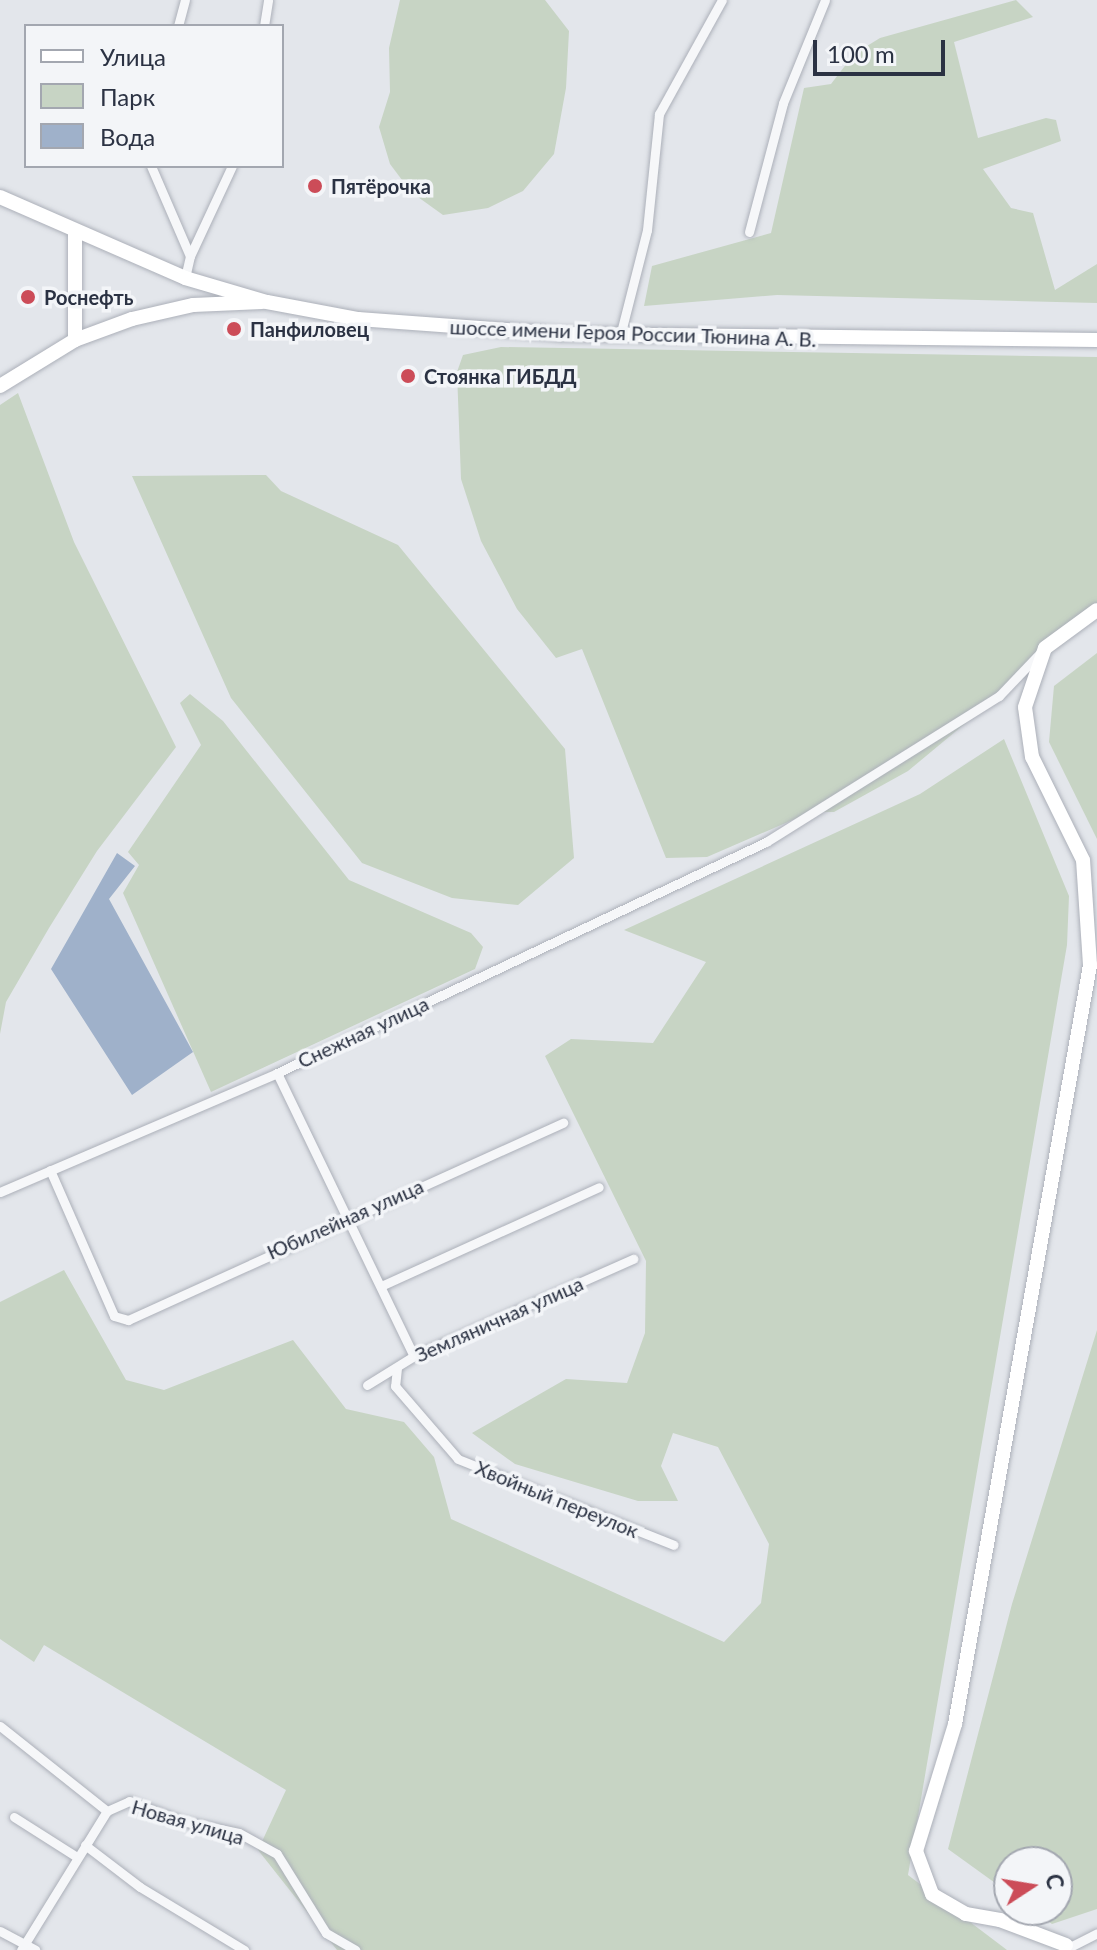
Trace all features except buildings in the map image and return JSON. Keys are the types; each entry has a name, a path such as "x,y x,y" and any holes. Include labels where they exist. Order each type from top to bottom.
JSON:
{"main road":[{"name":"шоссе имени Героя России Тюнина А. В.","path":"0,197 185,278 267,302 358,319 620,336 1097,340"},
{"path":"75,232 75,340"},
{"path":"0,386 75,340 162,311 267,302"},
{"path":"1067,1948 1000,1920 966,1914 932,1894 916,1851 955,1724 1090,965 1083,860 1046,790 1030,744 1025,707 1045,648 1097,610"}],"street":[{"path":"179,24 185,0"},
{"path":"264,24 268,0"},
{"path":"620,336 647,230 659,114 722,0"},
{"path":"749,232 783,103 827,1"},
{"path":"152,168 190,256"},
{"path":"185,278 190,256 231,168"},
{"name":"Снежная улица","path":"0,1192 277,1073 806,821 999,696 1045,648"},
{"path":"277,1073 414,1356"},
{"name":"Юбилейная улица","path":"50,1170 114,1316 128,1320 348,1216 563,1123"},
{"path":"381,1286 599,1187"},
{"name":"Земляничная улица","path":"367,1385 414,1356 633,1259"},
{"name":"Хвойный переулок","path":"397,1368 395,1386 458,1459 674,1545"},
{"name":"Новая улица","path":"0,1726 107,1811 129,1801 182,1821 239,1833 277,1854 326,1933 355,1950"},
{"path":"23,1947 107,1811"},
{"path":"14,1817 77,1857"},
{"path":"85,1845 140,1887 244,1950"},
{"path":"0,1931 23,1947 35,1950"},
{"path":"1067,1948 1097,1933"}],"green space":[{"path":"400,0 545,0 569,31 566,88 554,154 523,191 488,208 443,215 411,192 390,164 379,127 390,92 389,48"},
{"path":"1016,0 1033,17 954,42 978,138 1046,118 1056,120 1061,141 983,169 1011,208 1033,213 1055,290 1097,264 1097,303 777,295 644,306 652,266 771,233 804,88 831,84 854,54 880,38"},
{"path":"501,347 1097,357 1097,614 908,771 834,812 811,812 707,857 666,858 582,649 556,658 517,609 481,541 461,479 457,372 463,355"},
{"path":"18,393 74,542 176,747 97,851 49,928 6,1002 0,1034 0,405"},
{"path":"266,475 281,491 398,545 565,749 574,858 518,905 452,898 362,863 231,698 132,476"},
{"path":"1097,653 1097,839 1049,742 1054,686"},
{"path":"190,694 223,721 349,880 471,933 483,947 475,969 211,1092 123,893 139,865 128,852 201,745 180,703"},
{"path":"1004,739 1069,896 1067,945 908,1875 1007,1950 337,1950 258,1850 286,1790 44,1645 34,1662 0,1639 0,1302 64,1270 126,1380 164,1390 293,1340 346,1409 404,1422 434,1457 451,1519 724,1642 761,1603 769,1544 718,1447 673,1433 661,1466 678,1501 638,1501 515,1464 472,1433 566,1379 627,1383 645,1333 646,1261 545,1056 571,1039 653,1043 706,962 624,930 920,794"},
{"path":"1097,1330 1097,1909 1073,1917 1073,1846 993,1846 993,1881 948,1849 1012,1604"}],"water":[{"path":"117,853 135,866 109,899 193,1052 132,1095 51,969"}],"place":[{"name":"Пятёрочка","path":"315,186"},
{"name":"Роснефть","path":"28,297"},
{"name":"Панфиловец","path":"234,329"},
{"name":"Стоянка ГИБДД","path":"408,376"}]}
